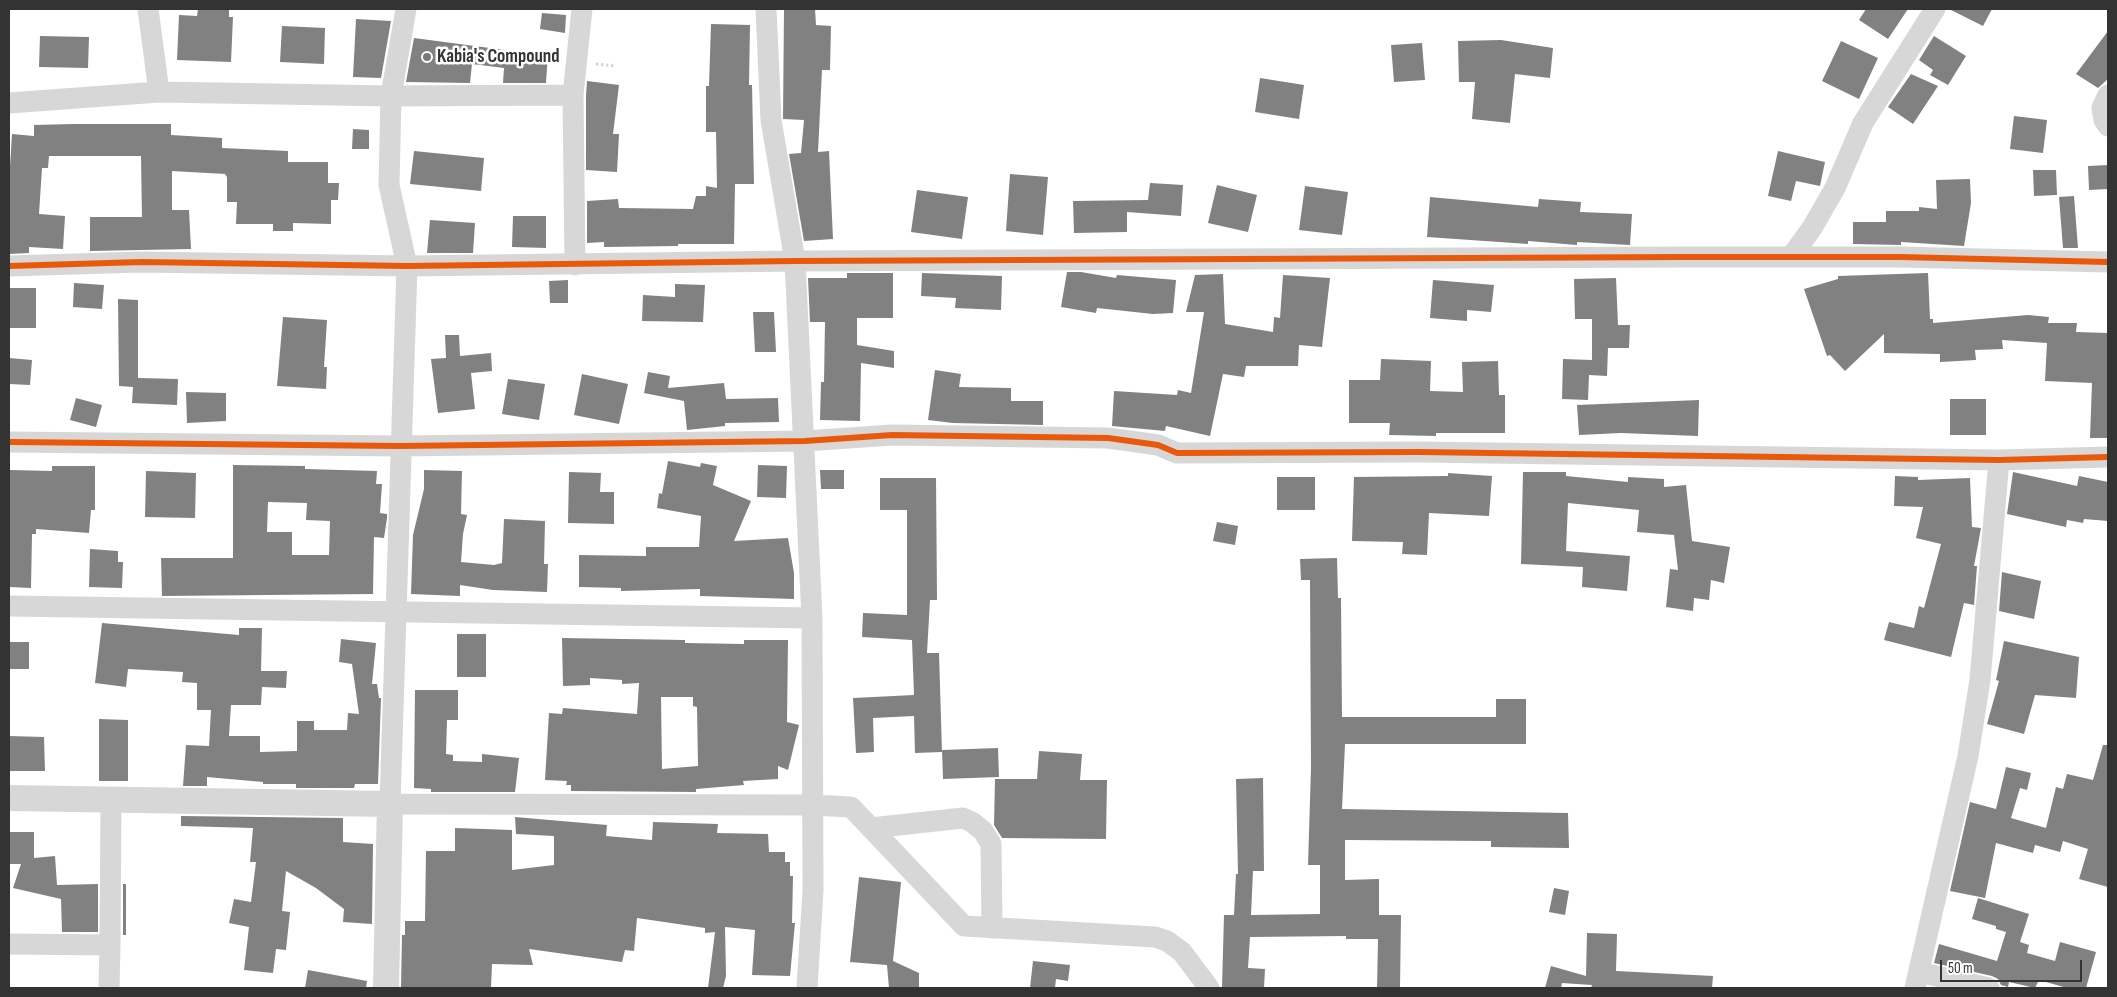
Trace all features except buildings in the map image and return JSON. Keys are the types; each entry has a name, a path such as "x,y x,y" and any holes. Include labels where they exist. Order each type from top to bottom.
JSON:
{"street":[{"path":"148,9 159,92"},
{"path":"386,988 395,610 407,266 390,185 391,96 406,9"},
{"path":"575,265 573,95 582,9"},
{"path":"766,9 772,120 795,261 812,618 813,890 807,988"},
{"path":"1791,257 1812,228 1835,188 1863,124 1935,9"},
{"path":"9,103 159,92 391,96 573,95"},
{"path":"2108,95 2102,108 2104,120 2108,126"},
{"path":"9,266 141,262 407,266 795,261 1791,257 2108,262"},
{"path":"9,442 400,446 804,440 912,435 1108,438 1158,444 1177,454 1419,452 1999,460 2108,457"},
{"path":"1989,988 1918,980 1968,756 1980,680 1999,460"},
{"path":"9,606 395,610 812,618"},
{"path":"9,798 390,804 813,805 851,808 964,926 1155,937 1167,941 1182,952 1210,988"},
{"path":"109,988 111,799"},
{"path":"871,828 963,818 984,831 991,844 992,928"},
{"path":"9,944 110,945"}],"cycle path":[{"path":"9,266 141,262 407,266 795,261 1682,257 1900,257 2108,262"},
{"path":"9,442 400,446 805,441 892,435 1108,438 1158,445 1177,453 1419,452 1999,460 2108,457"}],"place":[{"name":"Kabia's Compound","path":"427,57"}]}
